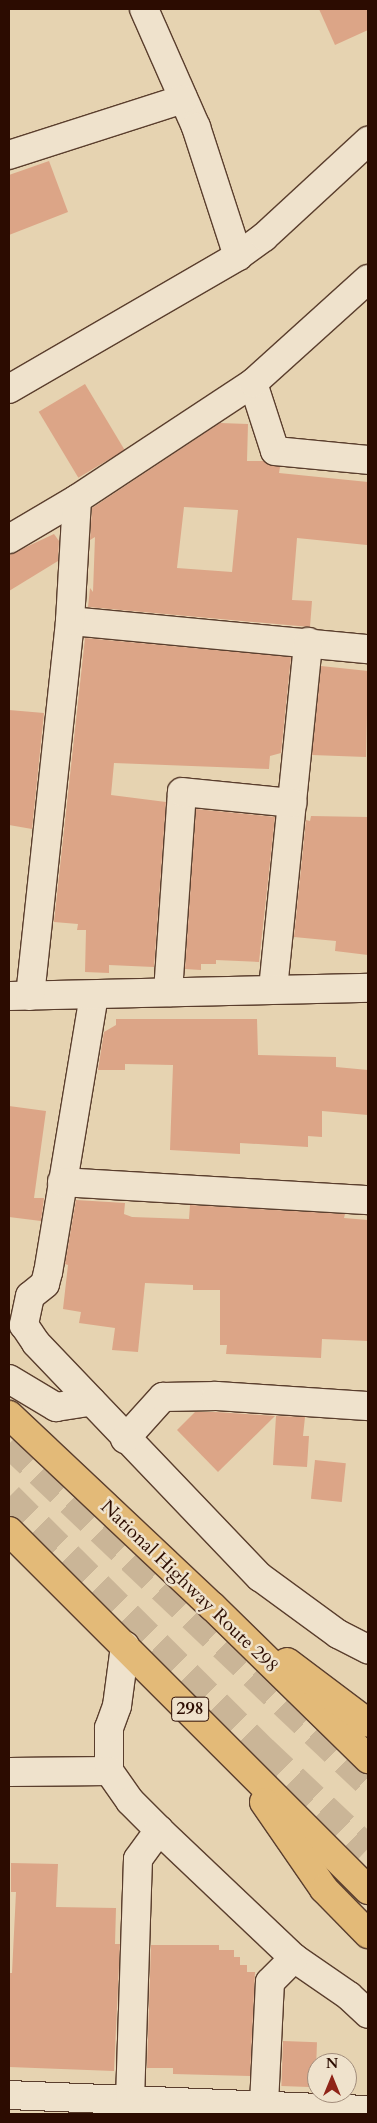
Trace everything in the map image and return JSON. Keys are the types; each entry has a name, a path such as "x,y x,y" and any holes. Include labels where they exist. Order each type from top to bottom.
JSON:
{"highway":[{"name":"National Highway Route 298","path":"9,1415 212,1606 368,1759"},
{"name":"298","path":"9,1531 368,1890"},
{"path":"212,1606 368,1723"},
{"path":"218,1738 324,1889 368,1934"}],"street":[{"path":"144,9 183,99 224,207 238,256"},
{"path":"9,155 183,99"},
{"path":"9,388 238,256 264,237 368,141"},
{"path":"9,539 77,500 252,383 368,279"},
{"path":"252,383 275,451 368,460"},
{"path":"77,500 70,621 19,996 368,988"},
{"path":"70,621 368,649"},
{"path":"273,989 308,642"},
{"path":"168,992 182,792 292,802"},
{"path":"94,994 48,1272 45,1284 30,1296 24,1325 36,1343 260,1577 338,1634 368,1649"},
{"path":"62,1182 368,1200"},
{"path":"9,1379 56,1406 92,1401"},
{"path":"125,1438 163,1397 216,1396 368,1406"},
{"path":"125,1646 117,1706 109,1728 109,1770 130,1801 294,1958 349,1996 368,2014"},
{"path":"9,1772 109,1770"},
{"path":"130,2100 138,1859 159,1830"},
{"path":"264,2104 270,1982 294,1958"},
{"path":"9,2094 368,2110"}],"building":[{"path":"319,9 368,9 368,30 335,45"},
{"path":"49,161 68,212 9,235 9,175"},
{"path":"85,384 125,450 78,478 39,412"},
{"path":"220,423 248,424 247,461 264,461 280,467 279,473 368,482 367,545 297,538 292,600 312,601 310,627 88,607 90,588 93,592 95,537 90,540 92,508","holes":["184,507 238,510 232,572 177,568"]},
{"path":"54,534 59,541 58,561 9,591 9,555"},
{"path":"85,638 291,657 281,753 270,756 269,769 114,763 111,795 166,802 154,967 109,965 109,973 85,972 86,930 77,930 78,924 54,922"},
{"path":"321,666 368,671 366,757 312,755"},
{"path":"9,710 44,713 32,829 9,825"},
{"path":"196,809 275,817 259,962 216,960 216,964 201,964 201,970 185,969"},
{"path":"311,816 368,817 368,955 335,951 336,941 294,937 306,820 310,821"},
{"path":"116,1019 257,1019 258,1055 336,1057 336,1067 368,1070 368,1115 322,1111 322,1137 308,1136 308,1147 240,1143 240,1154 170,1150 173,1065 125,1064 125,1070 98,1070 104,1032 116,1025"},
{"path":"9,1106 46,1111 34,1198 44,1198 41,1221 9,1217"},
{"path":"76,1200 125,1203 124,1214 132,1217 189,1219 190,1205 345,1214 344,1218 368,1220 368,1341 322,1339 321,1358 226,1354 227,1345 220,1345 220,1290 193,1290 193,1285 145,1283 138,1352 112,1350 115,1328 79,1323 81,1312 63,1309 68,1265 65,1264"},
{"path":"195,1412 275,1416 218,1472 177,1430"},
{"path":"276,1416 305,1417 303,1436 309,1436 307,1467 273,1465"},
{"path":"315,1460 346,1463 342,1502 311,1499"},
{"path":"11,1863 58,1864 56,1907 116,1908 115,1944 120,1944 114,2071 9,2067 9,1973 12,1973 16,1892 11,1892"},
{"path":"151,1945 219,1945 219,1950 234,1950 234,1957 240,1957 240,1965 247,1965 247,1972 255,1972 250,2076 173,2074 173,2068 147,2068"},
{"path":"283,2041 317,2042 317,2053 307,2053 307,2087 281,2086"}],"tunnel":[{"path":"9,1444 368,1784"},
{"path":"9,1497 263,1750 368,1849"}]}
